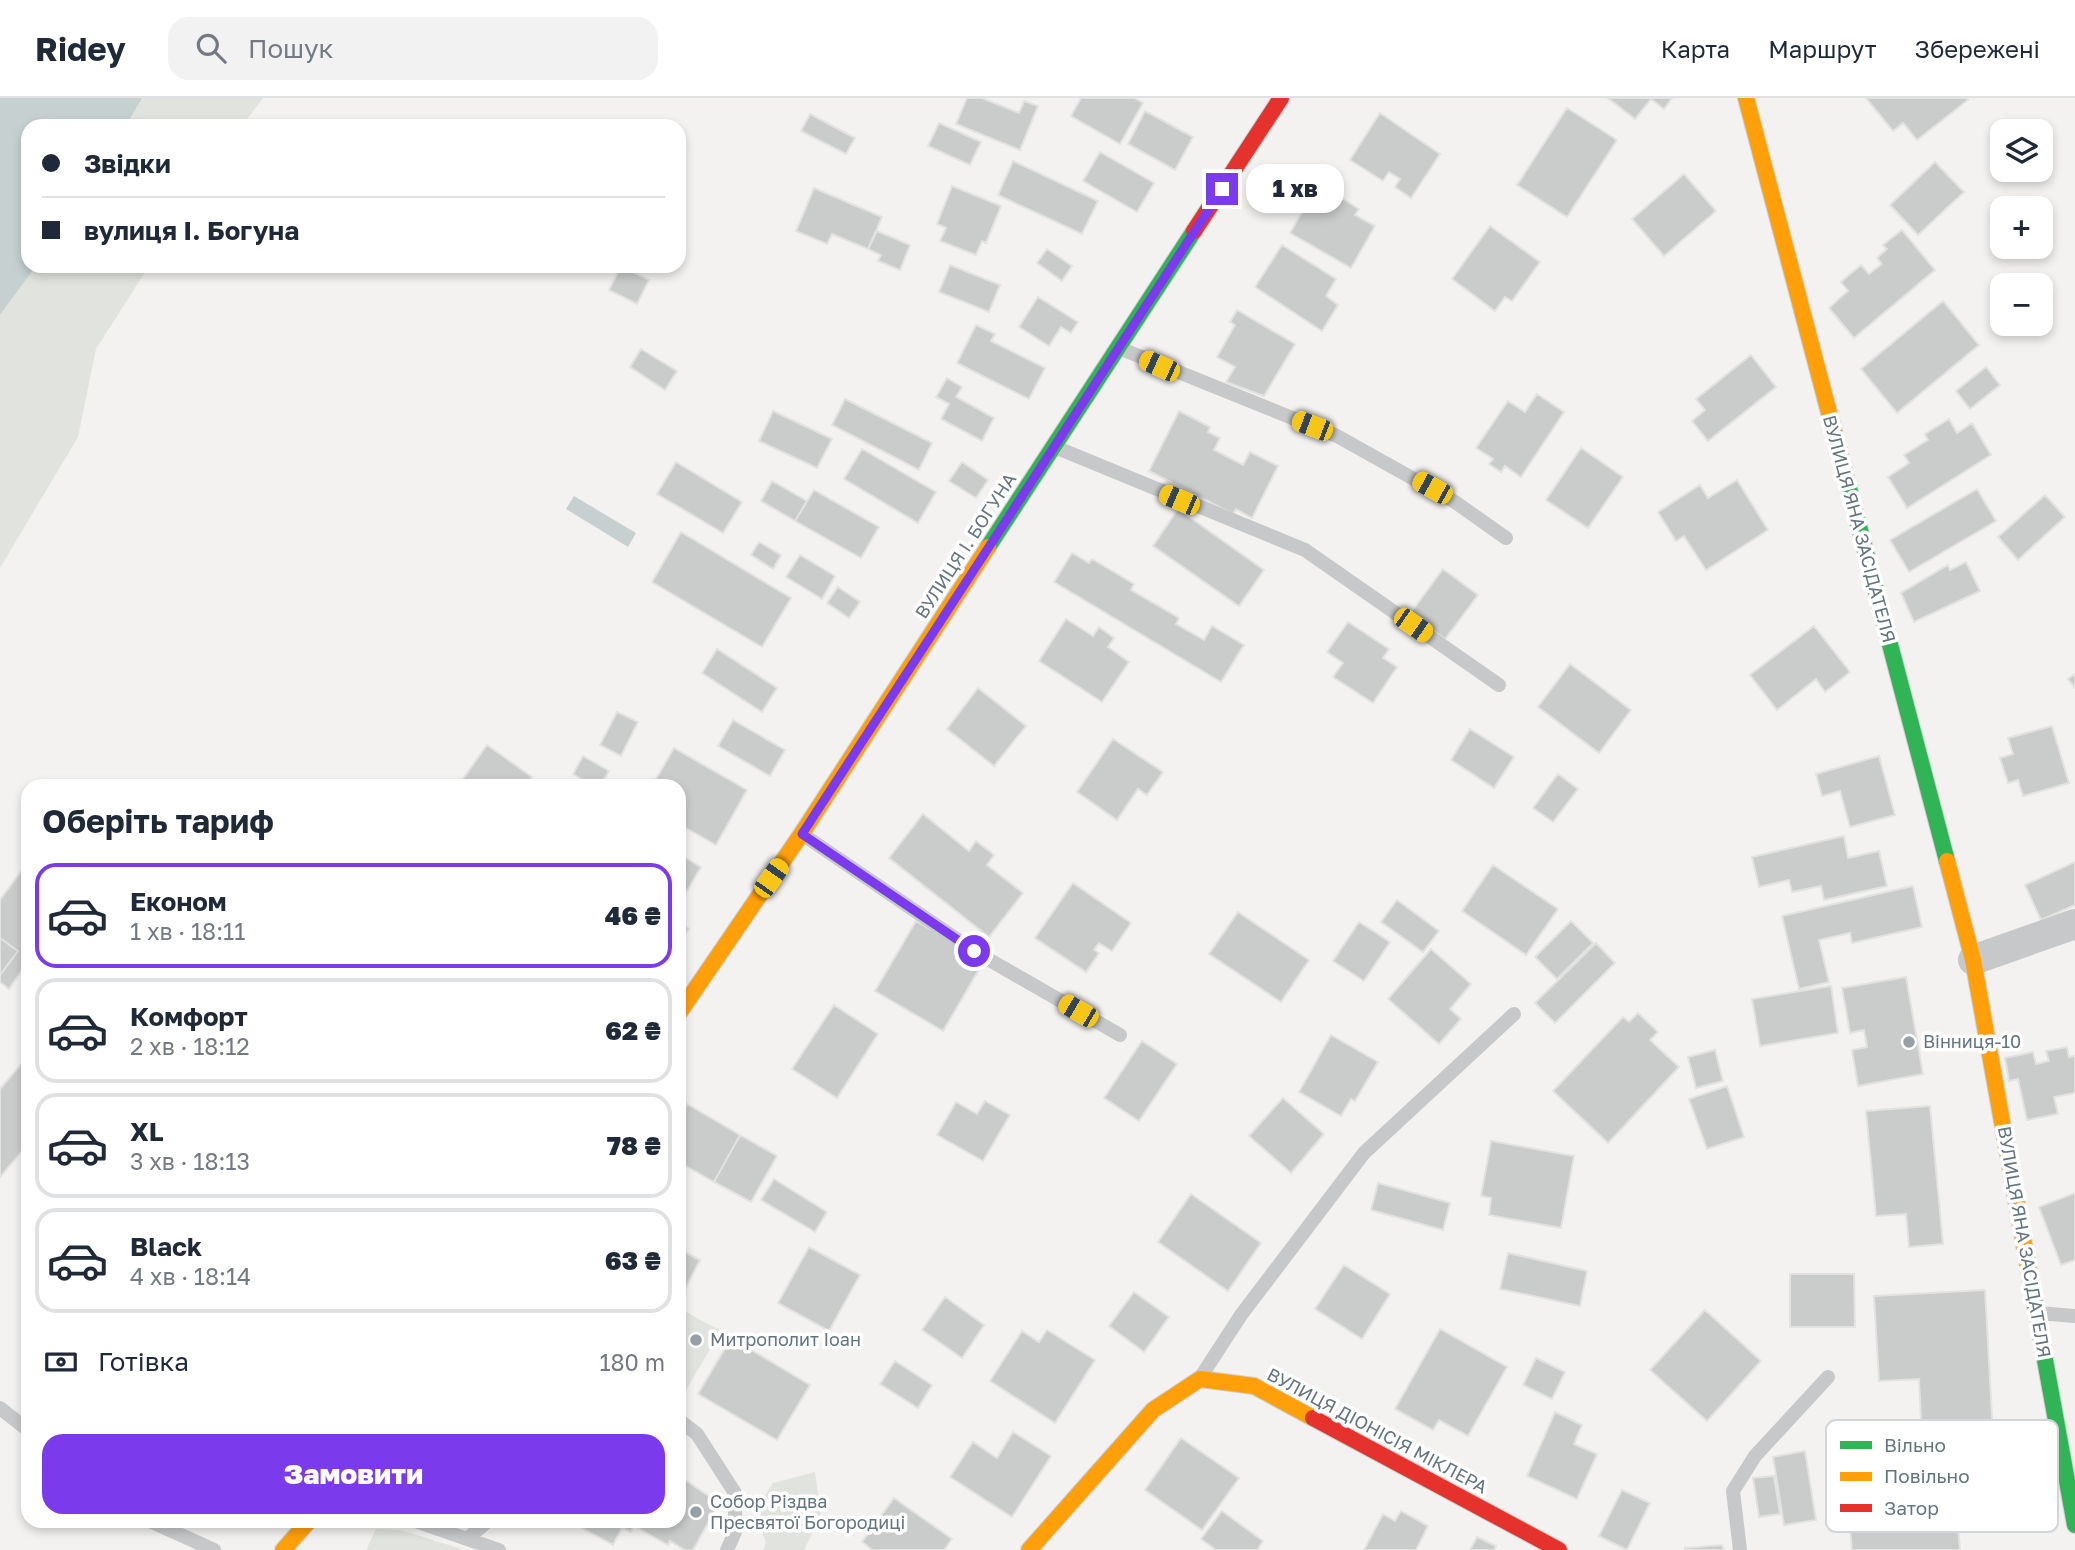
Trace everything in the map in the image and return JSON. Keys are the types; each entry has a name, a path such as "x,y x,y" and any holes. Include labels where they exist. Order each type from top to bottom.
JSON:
{"street":[{"name":"ВУЛИЦЯ І. БОГУНА","path":"686,1003 802,834 1281,98"},
{"name":"ВУЛИЦЯ ЯНА ЗАСІДАТЕЛЯ","path":"1746,98 1973,960 2056,1420"},
{"path":"1973,960 2075,924"},
{"path":"1029,1550 1153,1410 1200,1379"},
{"name":"ВУЛИЦЯ ДІОНІСІЯ МІКЛЕРА","path":"1200,1379 1254,1386 1559,1550"},
{"name":"ВУЛИЦЯ ЯНА ЗАСІДАТЕЛЯ","path":"2058,1430 2075,1525"},
{"path":"283,1550 303,1528"}],"lane":[{"path":"1118,348 1338,436 1455,502 1506,538"},
{"path":"1054,446 1305,550 1499,685"},
{"path":"802,834 974,951 1120,1035"},
{"path":"1200,1379 1241,1315 1364,1153 1514,1014"},
{"path":"2037,1313 2075,1316"},
{"path":"1740,1550 1734,1491 1755,1456 1828,1377"},
{"path":"0,1408 21,1424"},
{"path":"686,1425 697,1434 735,1493 735,1532 727,1550"},
{"path":"165,1528 214,1550"},
{"path":"435,1528 499,1550"},
{"path":"467,1539 480,1528"}],"shaded area":[{"path":"0,98 142,98 130,119 21,119 21,273 31,273 0,315"},
{"path":"142,98 263,98 247,119 130,119"},
{"path":"31,273 145,273 96,349 78,437 0,568 0,315"},
{"path":"574,496 636,533 628,547 566,509"},
{"path":"686,1312 721,1331 686,1390"},
{"path":"815,1472 821,1515 804,1550 763,1550 766,1543 755,1511 773,1483"},
{"path":"376,1529 401,1530 465,1550 366,1550"}],"building":[{"path":"967,98 982,98 1019,113 1024,101 1038,106 1020,150 956,124"},
{"path":"1081,98 1134,98 1143,103 1120,144 1071,116"},
{"path":"1608,98 1672,98 1664,109 1651,99 1635,119"},
{"path":"1866,98 1968,100 1917,140 1903,123 1893,131"},
{"path":"1567,108 1617,140 1567,217 1517,185"},
{"path":"1145,111 1193,137 1175,170 1128,144"},
{"path":"1380,113 1440,154 1411,198 1395,187 1400,179 1389,172 1383,181 1350,160"},
{"path":"810,114 855,138 846,154 801,131"},
{"path":"939,123 981,142 970,165 928,146"},
{"path":"1100,152 1154,183 1137,212 1083,181"},
{"path":"1013,161 1098,201 1082,234 998,195"},
{"path":"1935,162 1964,192 1918,235 1890,205"},
{"path":"1684,174 1716,211 1664,256 1632,219"},
{"path":"952,186 1001,206 986,243 982,241 976,255 940,241 946,228 937,224"},
{"path":"814,188 882,217 868,249 832,234 827,244 796,231"},
{"path":"1315,190 1335,201 1338,196 1359,209 1355,215 1375,226 1351,268 1290,233"},
{"path":"1490,226 1540,262 1512,301 1505,297 1495,311 1452,279"},
{"path":"1902,230 1935,270 1854,338 1829,308 1848,291 1841,282 1861,265 1869,274 1882,264 1877,258 1887,249 1883,245"},
{"path":"877,231 910,245 900,270 878,261 881,255 868,249"},
{"path":"1282,245 1336,279 1326,296 1338,305 1322,331 1255,287"},
{"path":"1047,249 1072,266 1062,281 1037,263"},
{"path":"950,265 1000,285 989,312 939,292"},
{"path":"618,273 635,273 649,280 637,304 609,290"},
{"path":"1038,297 1078,322 1071,333 1061,327 1049,346 1019,327"},
{"path":"1943,301 1979,345 1897,413 1861,369"},
{"path":"1237,310 1295,344 1264,396 1226,382 1235,367 1217,357 1235,325 1230,322"},
{"path":"976,325 995,334 991,341 1045,368 1029,399 957,363"},
{"path":"641,349 677,371 665,390 630,367"},
{"path":"1751,355 1776,387 1708,441 1692,421 1705,410 1696,399"},
{"path":"1986,367 2000,385 1970,409 1956,391"},
{"path":"947,378 962,387 956,397 994,418 982,441 941,419 949,404 936,397"},
{"path":"1537,394 1564,412 1521,477 1505,466 1501,472 1489,464 1493,459 1476,448 1508,401 1525,412"},
{"path":"845,399 932,443 919,470 832,425"},
{"path":"773,411 832,439 817,468 759,441"},
{"path":"1179,411 1210,427 1208,432 1220,438 1214,450 1243,465 1250,452 1278,466 1252,518 1236,509 1233,514 1149,471"},
{"path":"1949,419 1957,433 1972,423 1991,455 1907,508 1888,477 1909,463 1904,455 1928,440 1925,434"},
{"path":"1581,448 1623,477 1588,528 1546,500"},
{"path":"862,449 936,492 918,523 844,479"},
{"path":"676,462 742,502 723,533 657,494"},
{"path":"962,462 988,480 976,498 949,481"},
{"path":"1737,480 1768,530 1706,570 1684,536 1676,541 1658,512 1700,485 1708,498"},
{"path":"772,481 807,501 795,521 761,501"},
{"path":"1977,489 1996,521 1909,572 1890,540"},
{"path":"814,490 879,527 861,558 795,521"},
{"path":"2045,495 2065,517 2018,560 1998,537"},
{"path":"1178,509 1264,570 1239,606 1153,546"},
{"path":"681,532 791,598 762,647 652,582"},
{"path":"759,542 781,555 773,569 751,555"},
{"path":"1072,553 1089,563 1092,559 1134,584 1131,590 1179,618 1176,624 1204,640 1212,626 1244,645 1221,682 1054,582"},
{"path":"800,555 835,576 822,599 786,577"},
{"path":"1966,562 1980,591 1914,622 1901,593 1948,565 1950,570"},
{"path":"1443,569 1478,595 1445,639 1410,614"},
{"path":"838,587 860,602 849,618 827,603"},
{"path":"1066,619 1093,636 1099,627 1114,638 1108,647 1129,662 1102,702 1039,661"},
{"path":"1348,622 1389,649 1383,658 1397,667 1373,703 1333,677 1343,663 1327,652"},
{"path":"1814,626 1850,672 1825,692 1816,679 1777,710 1750,675"},
{"path":"717,649 777,688 762,712 702,673"},
{"path":"1570,664 1631,710 1599,753 1538,707"},
{"path":"2075,674 2075,688 2068,679"},
{"path":"978,688 1026,726 994,766 947,729"},
{"path":"617,712 638,722 621,756 600,745"},
{"path":"733,720 785,750 770,776 718,746"},
{"path":"2052,726 2069,783 2023,796 2018,780 2008,783 2000,758 2013,754 2008,738"},
{"path":"1470,729 1514,757 1494,788 1451,760"},
{"path":"1113,739 1163,772 1147,795 1138,789 1117,820 1077,792"},
{"path":"487,745 532,777 531,779 463,779"},
{"path":"674,748 747,790 716,845 686,828 686,779 656,779"},
{"path":"583,756 609,771 604,779 581,779 573,774"},
{"path":"1879,756 1895,815 1850,827 1840,791 1822,796 1816,774"},
{"path":"1558,774 1578,789 1553,822 1533,808"},
{"path":"923,814 969,851 976,841 994,855 987,865 1023,893 989,937 889,858"},
{"path":"1844,836 1848,858 1879,851 1887,886 1824,900 1821,886 1792,892 1789,880 1759,887 1752,857"},
{"path":"686,858 701,867 686,890"},
{"path":"2075,862 2075,905 2041,920 2025,885"},
{"path":"1493,865 1558,909 1526,955 1462,911"},
{"path":"21,872 21,972 9,989 0,982 0,975 18,951 0,938 0,900"},
{"path":"1073,883 1131,923 1112,951 1099,943 1094,950 1099,953 1086,972 1035,938"},
{"path":"1913,886 1922,927 1852,943 1850,933 1819,940 1829,982 1799,989 1782,916"},
{"path":"1397,900 1439,931 1423,952 1381,922"},
{"path":"1238,912 1309,960 1281,1002 1209,954"},
{"path":"916,921 984,961 943,1031 875,991"},
{"path":"1571,921 1593,943 1557,979 1535,957"},
{"path":"1359,922 1390,942 1364,981 1333,961"},
{"path":"0,938 18,951 0,975"},
{"path":"1596,943 1615,963 1555,1023 1535,1003"},
{"path":"1431,949 1471,984 1450,1009 1461,1019 1439,1044 1388,999"},
{"path":"1906,977 1923,1074 1858,1086 1852,1050 1867,1047 1864,1030 1850,1033 1842,988"},
{"path":"1831,986 1838,1033 1760,1046 1752,999"},
{"path":"834,1005 878,1034 837,1098 792,1069"},
{"path":"1638,1013 1658,1032 1650,1040 1679,1067 1608,1143 1553,1091 1623,1017 1629,1022"},
{"path":"1331,1035 1378,1062 1355,1101 1351,1099 1341,1116 1299,1092"},
{"path":"1142,1041 1177,1064 1139,1121 1104,1098"},
{"path":"2067,1047 2069,1057 2075,1056 2075,1093 2054,1097 2058,1114 2027,1120 2018,1079 2009,1081 2005,1058 2033,1052 2036,1064 2049,1061 2046,1051"},
{"path":"1715,1050 1723,1081 1696,1088 1688,1057"},
{"path":"21,1064 21,1152 0,1177 0,1089"},
{"path":"1727,1086 1744,1137 1707,1149 1689,1099"},
{"path":"1283,1098 1324,1134 1291,1173 1249,1136"},
{"path":"985,1101 1010,1115 983,1161 937,1135 956,1102 977,1114"},
{"path":"686,1106 740,1135 714,1182 686,1166"},
{"path":"1930,1106 1943,1244 1909,1247 1906,1214 1876,1216 1866,1111"},
{"path":"740,1135 777,1156 751,1202 714,1182"},
{"path":"1491,1141 1574,1156 1561,1228 1489,1215 1491,1198 1481,1196"},
{"path":"774,1179 827,1212 815,1232 761,1200"},
{"path":"1378,1183 1450,1203 1443,1230 1371,1210"},
{"path":"2075,1193 2075,1260 2061,1265 2039,1207"},
{"path":"1191,1194 1261,1243 1228,1291 1158,1242"},
{"path":"809,1247 860,1275 829,1331 778,1303"},
{"path":"686,1253 700,1260 686,1287"},
{"path":"1508,1253 1587,1271 1580,1306 1500,1289"},
{"path":"1344,1265 1390,1294 1362,1339 1315,1309"},
{"path":"1790,1274 1854,1274 1855,1327 1790,1327"},
{"path":"1985,1290 1992,1420 1921,1420 1919,1379 1879,1381 1874,1296"},
{"path":"1134,1292 1169,1317 1144,1352 1109,1326"},
{"path":"945,1297 984,1325 962,1358 922,1330"},
{"path":"1705,1310 1761,1361 1707,1421 1650,1370"},
{"path":"1440,1329 1507,1367 1468,1436 1439,1420 1433,1430 1395,1409"},
{"path":"1047,1330 1095,1360 1055,1423 990,1381 1022,1331 1039,1342"},
{"path":"731,1338 810,1385 777,1440 698,1394"},
{"path":"1536,1358 1565,1372 1552,1399 1523,1385"},
{"path":"895,1361 932,1385 918,1408 880,1384"},
{"path":"1555,1412 1582,1425 1574,1444 1597,1454 1577,1499 1527,1476"},
{"path":"1013,1432 1051,1456 1012,1517 950,1477 973,1442 997,1458"},
{"path":"1181,1438 1239,1478 1202,1530 1145,1490"},
{"path":"1805,1451 1816,1520 1784,1525 1773,1457"},
{"path":"1774,1476 1780,1514 1759,1517 1753,1478"},
{"name":"Собор Різдва Пресвятої Богородиці","path":"686,1481 719,1503 693,1550 685,1550 670,1541 668,1545 638,1528 686,1528"},
{"path":"1622,1490 1650,1503 1627,1550 1599,1536"},
{"path":"894,1498 952,1539 944,1550 873,1550 862,1542"},
{"path":"1222,1511 1263,1541 1257,1550 1216,1550 1201,1539"},
{"path":"1401,1511 1428,1526 1416,1550 1364,1550 1383,1514 1395,1521"},
{"name":"Собор Різдва Пресвятої Богородиці","path":"582,1528 622,1528 613,1545"},
{"path":"1850,1532 1958,1532 1960,1550 1852,1550"},
{"path":"1477,1537 1496,1546 1494,1550 1470,1550"},
{"path":"1722,1545 1723,1550 1685,1550 1685,1548"}],"traffic: fast":[{"path":"988,547 1194,231"},
{"path":"1847,481 1947,861"},
{"path":"2029,1272 2056,1420"},
{"path":"2058,1432 2075,1525"}],"traffic: slow":[{"path":"1746,98 1847,481"},
{"path":"686,1003 802,833 988,547"},
{"path":"1947,861 1973,960 2029,1272"},
{"path":"1029,1550 1153,1410 1200,1379 1254,1386 1313,1418"},
{"path":"283,1550 303,1528"}],"traffic: jam":[{"path":"1194,231 1281,98"},
{"path":"1313,1418 1559,1550"}],"place":[{"name":"Вінниця-10","path":"1909,1042"},
{"name":"Митрополит Іоан","path":"696,1340"},
{"name":"Собор Різдва Пресвятої Богородиці","path":"696,1512"}],"route":[{"path":"974,951 802,834 1222,189"}]}
